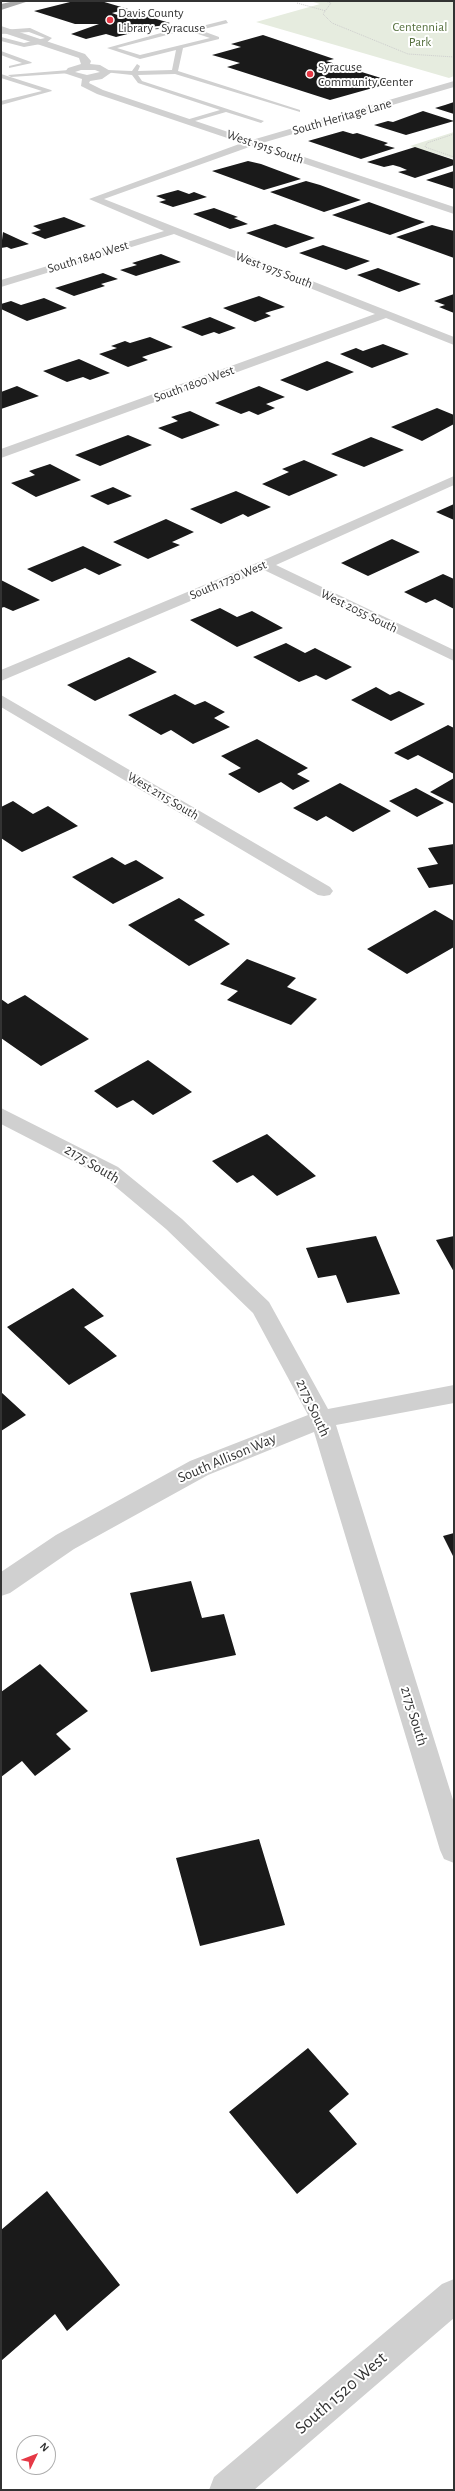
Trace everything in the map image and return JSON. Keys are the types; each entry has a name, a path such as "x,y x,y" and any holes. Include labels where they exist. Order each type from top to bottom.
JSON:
{"main road":[{"path":"1,7 25,1"}],"street":[{"path":"2,33 42,42 82,56 86,61 85,67"},
{"path":"85,67 102,68 107,72 99,76 87,78 75,76 69,72 85,67"},
{"name":"West 1915 South","path":"87,78 84,84 100,92 454,211"},
{"name":"South Heritage Lane","path":"94,199 252,143 454,84"},
{"name":"West 1975 South","path":"94,199 454,341"},
{"name":"South 1840 West","path":"1,284 174,231"},
{"name":"South 1800 West","path":"1,454 386,314"},
{"name":"South 1730 West","path":"1,676 264,565 454,480"},
{"name":"West 2055 South","path":"264,565 454,656"},
{"name":"West 2115 South","path":"1,700 324,891"},
{"name":"2175 South","path":"1,1115 111,1172 174,1224 261,1308 322,1419 357,1527 454,1850"},
{"name":"South Allison Way","path":"1,1586 65,1542 199,1468 322,1419 454,1394"},
{"name":"South 1520 West","path":"227,2490 454,2296"}],"lane":[{"path":"194,30 226,22"},
{"path":"186,28 217,38 180,47 140,57 110,48 186,28"},
{"path":"175,72 180,47"},
{"path":"1,53 29,62 1,74"},
{"path":"134,73 140,57"},
{"path":"1,74 69,72"},
{"path":"107,72 175,72 298,111"},
{"path":"134,73 140,82 261,121"},
{"path":"1,74 49,91 1,103"},
{"path":"11,86 26,82"},
{"path":"10,94 18,99"},
{"path":"247,104 262,100"},
{"path":"188,121 240,106"}],"path":[{"path":"325,1 332,3 323,14 332,23 370,37 404,53 429,57 454,57"},
{"path":"297,3 326,11"},
{"path":"454,134 427,142 425,147 454,157"}],"green space":[{"name":"Centennial Park","path":"310,1 454,1 454,76 449,78 256,22 320,4"},
{"path":"454,132 454,159 410,146"}],"building":[{"name":"Davis County Library - Syracuse","path":"74,1 101,1 128,9 112,13 123,17 139,14 170,23 116,37 106,34 86,39 71,34 99,24 75,24 34,11"},
{"name":"Syracuse Community Center","path":"263,35 334,59 326,61 394,82 330,100 227,67 240,63 212,55 241,47 231,44"},
{"path":"454,102 454,114 435,108 445,105"},
{"path":"423,111 454,121 406,135 374,125 388,121 393,122"},
{"path":"343,131 353,134 357,133 388,143 384,145 395,148 361,159 308,141"},
{"path":"415,147 454,160 454,165 415,178 398,172 407,170 400,167 393,165 384,167 367,162"},
{"path":"248,161 261,164 301,179 264,190 212,171"},
{"path":"454,171 454,189 426,180"},
{"path":"306,181 361,200 324,212 270,192"},
{"path":"178,190 189,194 194,192 207,197 173,207 159,202 166,200 156,196"},
{"path":"369,202 425,222 390,235 332,215"},
{"path":"214,208 238,217 234,218 248,224 230,229 193,214"},
{"path":"64,217 86,226 45,239 31,233 41,230 33,226"},
{"path":"275,224 315,238 286,248 246,233"},
{"path":"432,225 454,231 454,258 396,237"},
{"path":"3,232 29,244 11,249 7,247 1,248"},
{"path":"323,245 370,261 346,270 299,253"},
{"path":"161,254 181,262 136,276 120,270 137,265 132,263"},
{"path":"378,268 421,284 399,292 357,275"},
{"path":"103,273 118,279 101,284 105,286 74,296 55,288"},
{"path":"454,294 454,313 439,307 445,305 434,301"},
{"path":"259,296 285,307 265,313 271,316 255,322 223,308"},
{"path":"44,298 67,308 27,321 1,309 1,304 11,301 21,305"},
{"path":"210,317 236,328 219,334 214,332 202,336 181,327"},
{"path":"150,337 173,347 142,357 148,360 128,367 99,354 117,348 111,346 125,341 130,343"},
{"path":"383,344 409,354 372,368 340,354 356,348 363,351"},
{"path":"79,359 110,373 90,380 83,377 67,382 43,371"},
{"path":"327,361 354,372 307,391 280,380"},
{"path":"17,386 39,396 1,409 1,392"},
{"path":"259,386 285,397 266,404 275,408 258,415 249,411 241,414 215,403"},
{"path":"437,408 454,415 454,424 422,441 391,427"},
{"path":"190,411 220,425 182,439 158,428 178,421 171,417"},
{"path":"128,435 152,445 100,466 75,455"},
{"path":"371,437 404,450 364,467 331,454"},
{"path":"304,460 338,475 289,496 262,484 289,472 282,469"},
{"path":"50,464 81,480 36,497 11,483 35,475 29,471"},
{"path":"113,487 132,496 108,505 90,496"},
{"path":"236,491 271,507 248,517 243,514 221,524 190,509"},
{"path":"454,504 454,520 436,512"},
{"path":"166,519 194,532 172,542 180,545 148,559 113,542"},
{"path":"392,539 420,552 368,576 341,563"},
{"path":"83,546 122,565 99,575 85,568 52,582 27,569"},
{"path":"443,574 454,579 454,609 435,599 426,603 404,592"},
{"path":"1,580 40,600 13,611 4,607 1,608"},
{"path":"220,608 237,617 252,611 283,628 237,647 190,620"},
{"path":"286,643 305,653 315,648 352,667 326,680 316,675 299,682 253,657"},
{"path":"129,657 157,672 95,701 67,685"},
{"path":"376,687 390,695 399,691 425,704 391,721 351,700"},
{"path":"175,694 195,705 205,701 225,712 214,718 230,727 193,744 171,730 161,735 128,715"},
{"path":"448,725 454,728 454,774 418,755 408,760 394,753"},
{"path":"257,739 308,768 297,774 310,781 293,790 281,782 259,793 228,774 241,768 221,756"},
{"path":"454,778 454,804 430,792"},
{"path":"340,783 391,811 353,832 326,816 317,821 293,808"},
{"path":"416,788 444,803 417,817 389,801"},
{"path":"13,801 33,814 48,806 78,826 22,852 1,838 1,807"},
{"path":"454,844 454,884 429,888 417,868 438,864 428,848"},
{"path":"112,857 125,865 136,860 164,878 113,904 72,877"},
{"path":"179,898 205,915 194,920 230,944 189,966 128,925"},
{"path":"435,910 454,921 454,947 407,974 367,949"},
{"path":"247,959 296,978 287,987 317,999 291,1025 227,1000 238,991 220,984"},
{"path":"25,995 89,1039 41,1066 1,1038 1,999 8,1004"},
{"path":"148,1060 192,1092 153,1115 133,1100 117,1108 94,1091"},
{"path":"267,1134 316,1176 277,1196 253,1175 237,1183 212,1161"},
{"path":"376,1236 400,1294 347,1303 336,1275 318,1278 306,1248"},
{"path":"454,1236 454,1272 436,1240"},
{"path":"73,1288 104,1316 84,1327 117,1356 69,1385 7,1327"},
{"path":"1,1392 26,1415 1,1431"},
{"path":"454,1533 454,1558 443,1536"},
{"path":"191,1581 202,1618 224,1614 236,1655 151,1672 130,1593"},
{"path":"40,1664 88,1711 56,1734 71,1749 35,1776 22,1761 1,1777 1,1692"},
{"path":"259,1839 285,1925 200,1946 176,1858"},
{"path":"308,2048 349,2094 329,2111 357,2144 297,2194 229,2112"},
{"path":"47,2191 120,2285 67,2331 55,2314 1,2361 1,2230"}],"place":[{"name":"Davis County Library - Syracuse","path":"110,20"},
{"name":"Syracuse Community Center","path":"310,74"}]}
